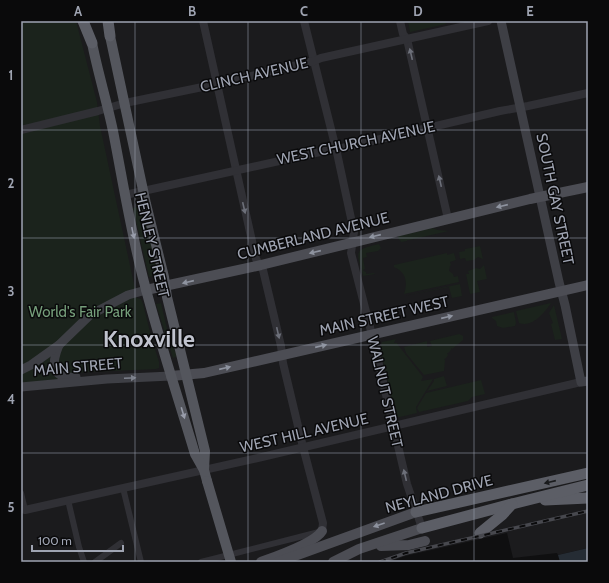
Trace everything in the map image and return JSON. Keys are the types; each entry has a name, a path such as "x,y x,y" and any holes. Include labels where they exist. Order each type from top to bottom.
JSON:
{"highway":[{"path":"83,21 92,43"},
{"path":"108,21 110,36"},
{"name":"HENLEY STREET","path":"110,36 143,190 166,286 167,297 205,451 204,470"},
{"name":"HENLEY STREET","path":"92,43 146,290 195,454 204,470 231,562"},
{"name":"NEYLAND DRIVE","path":"416,512 588,473"},
{"name":"NEYLAND DRIVE","path":"422,528 588,485"},
{"path":"534,498 548,500 588,498"},
{"path":"480,533 502,515 512,504"}],"main road":[{"name":"HENLEY STREET","path":"88,21 92,43"},
{"name":"HENLEY STREET","path":"105,21 110,36"},
{"name":"SOUTH GAY STREET","path":"501,21 561,291 585,382"},
{"name":"CUMBERLAND AVENUE","path":"21,370 31,365 59,345 90,315 128,295 588,187"},
{"name":"MAIN STREET WEST","path":"186,375 204,373 588,285"},
{"name":"CUMBERLAND AVENUE","path":"59,345 53,363 56,372 62,376 68,377 94,376 107,379"},
{"name":"MAIN STREET","path":"21,387 107,379 186,375"},
{"name":"NEYLAND DRIVE","path":"278,562 416,512"},
{"name":"NEYLAND DRIVE","path":"333,562 359,549 422,528"},
{"path":"262,562 286,553 320,535 322,531"},
{"path":"359,549 372,549 382,545 391,544 409,545 425,541"}],"street":[{"path":"201,562 322,531 323,523 283,363 263,270 256,259 203,21"},
{"name":"WALNUT STREET","path":"304,21 354,232 351,253 407,484 422,528"},
{"path":"400,21 403,34 407,39 448,219"},
{"name":"CLINCH AVENUE","path":"21,130 107,109 125,103 217,84 314,61 321,58 488,21"},
{"name":"WEST CHURCH AVENUE","path":"125,195 464,119 588,93"},
{"name":"WEST HILL AVENUE","path":"26,510 585,382"},
{"path":"123,488 141,562"},
{"path":"21,493 26,510"},
{"path":"68,500 84,562"},
{"path":"95,562 121,544"}],"shaded area":[{"path":"21,21 588,21 588,548 558,555 557,553 513,558 507,533 405,556 389,562 21,562"},
{"path":"588,548 588,562 560,562 558,555"}],"green space":[{"name":"World's Fair Park","path":"21,21 76,21 97,102 100,126 137,298 141,299 143,304 159,362 159,368 70,373 61,379 21,384"},
{"path":"408,21 445,21 446,24 410,32"},
{"path":"142,206 158,275 149,277 133,208"},
{"path":"432,228 449,231 407,241 401,242 399,240 398,236"},
{"path":"379,244 381,248 378,251 366,253 367,257 363,258 365,269 363,270 366,274 375,274 363,276 358,257 360,250"},
{"path":"480,246 483,259 478,257 474,260 466,261 465,258 460,259 459,252 465,251 465,249"},
{"path":"447,253 447,255 454,253 456,260 450,262 451,265 449,271 454,277 458,276 459,282 404,294 406,285 405,278 398,269 394,267 394,265"},
{"path":"484,265 487,279 477,281 480,292 470,294 466,274 469,274 468,271 476,268 480,269"},
{"path":"460,284 462,296 452,298 449,287 405,296"},
{"path":"161,303 168,333 177,356 173,358 156,304"},
{"path":"551,303 533,322 524,324 519,323 516,311"},
{"path":"554,305 562,339 555,340 551,324 553,323 549,313"},
{"path":"514,312 516,323 515,326 503,328 497,326 496,321 492,318 492,317"},
{"path":"459,334 463,336 463,340 452,349 451,348 451,350 447,353 448,355 444,359 444,371 424,375 406,353 404,347 427,341 427,347 432,346 430,341"},
{"path":"396,339 394,343 397,343 423,377 421,381 433,379 416,407 417,413 400,417 397,417 395,413 380,348 382,342"},
{"path":"444,376 447,386 427,391 434,379"},
{"path":"481,380 485,394 472,397 468,401 419,412 417,408 426,393"}],"railway":[{"path":"380,562 406,553 588,511"}],"district":[{"name":"Knoxville","path":"149,339"}]}
